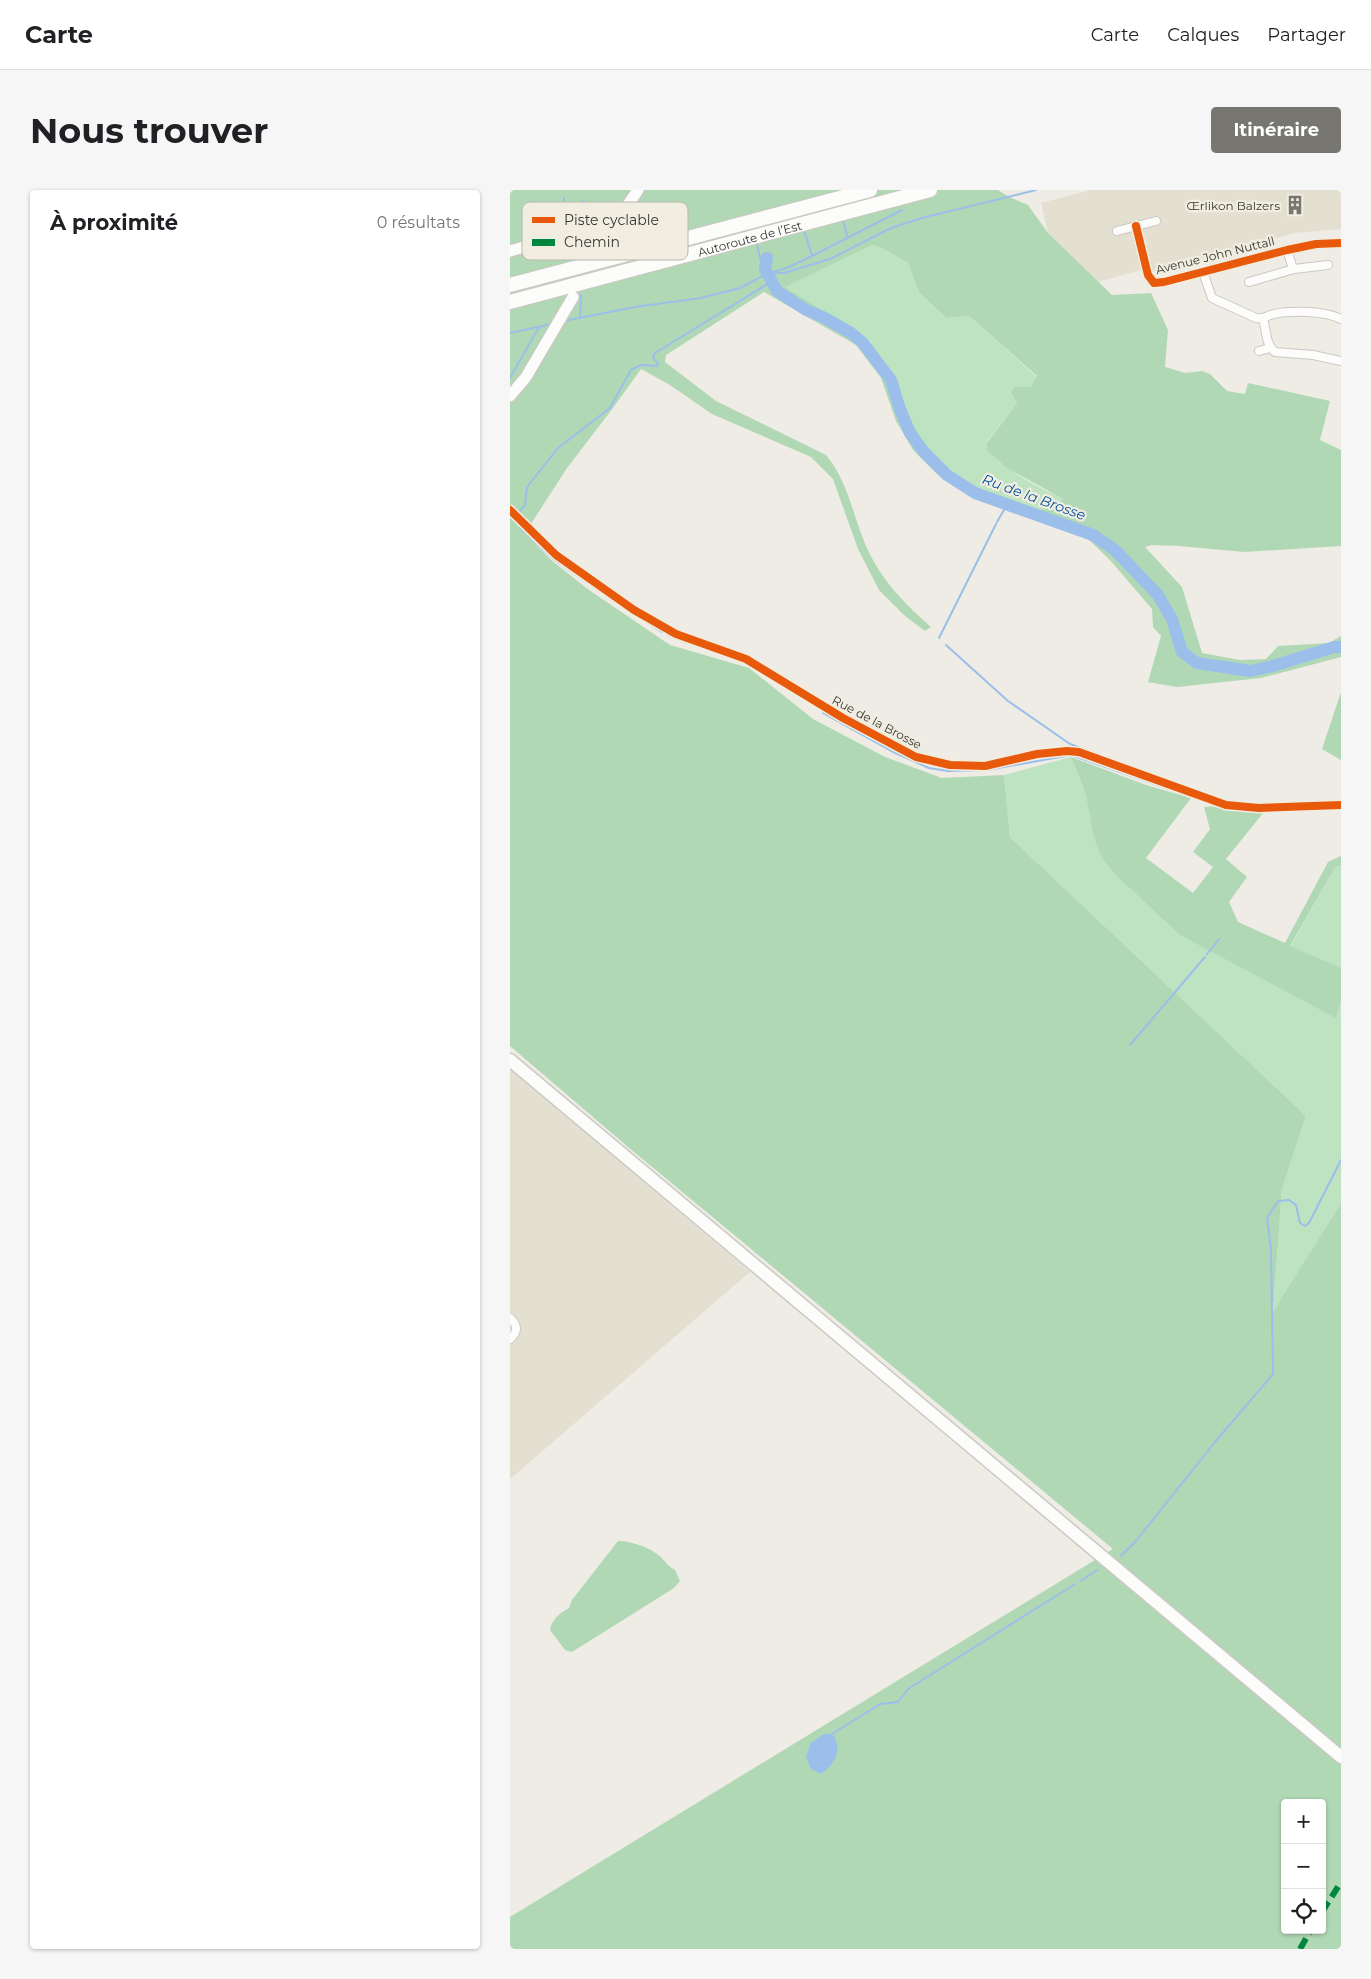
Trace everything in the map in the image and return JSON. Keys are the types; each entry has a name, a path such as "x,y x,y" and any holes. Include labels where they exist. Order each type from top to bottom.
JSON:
{"highway":[{"name":"Autoroute de l’Est","path":"688,238 870,190"},
{"name":"Autoroute de l’Est","path":"688,255 930,190"},
{"name":"Autoroute de l’Est","path":"510,285 605,260"},
{"name":"Autoroute de l’Est","path":"510,302 668,260"}],"main road":[{"path":"630,202 638,190"},
{"path":"510,396 526,377 573,297"},
{"path":"510,1060 1341,1756"}],"street":[{"path":"1117,231 1156,221"},
{"name":"Avenue John Nuttall","path":"1136,226 1148,275 1154,283 1287,250 1316,244 1341,243"},
{"name":"Avenue John Nuttall","path":"1287,250 1292,269"},
{"path":"1248,282 1292,269 1328,265"},
{"path":"1203,272 1212,298 1256,318 1263,319 1274,314 1283,313 1321,313 1341,319"},
{"path":"1263,319 1270,348 1275,352 1341,361"},
{"path":"1259,352 1270,348"},
{"name":"Rue de la Brosse","path":"510,510 556,555 634,610 676,634 746,659 843,718 916,757 950,765 985,766 1037,754 1066,751 1079,752 1226,805 1259,808 1341,805"},
{"path":"510,1318 516,1325 516,1332 510,1339"}],"shaded area":[{"path":"1090,190 1341,190 1341,229 1295,233 1153,272 1151,267 1098,282 1048,233 1041,203"},
{"path":"510,1069 750,1272 510,1479"}],"green space":[{"path":"510,190 998,190 1028,205 1048,233 1112,295 1151,293 1168,330 1165,367 1185,373 1202,371 1210,374 1227,391 1245,394 1248,383 1330,401 1320,440 1341,450 1341,546 1244,552 1179,546 1152,545 1145,547 1182,587 1202,653 1240,660 1266,659 1278,646 1329,643 1341,636 1341,657 1261,678 1177,687 1148,682 1161,636 1153,627 1152,609 1109,559 1088,539 1010,512 965,492 938,475 913,450 896,421 881,378 856,345 764,292 666,355 665,362 716,401 826,455 840,476 861,535 879,570 903,600 931,627 925,631 905,616 879,590 858,549 833,479 811,457 712,414 670,385 641,369 567,468 525,533 551,560 589,590 670,645 749,668 813,719 885,757 942,778 1004,775 1010,837 1306,1116 1282,1189 1273,1312 1341,1203 1341,1949 510,1949 510,1917 1113,1549 628,1147 510,1046","holes":["872,245 880,247 908,263 919,292 946,318 969,316 1037,376 1031,387 1014,387 1011,392 1017,403 986,444 987,451 1007,468 1063,499 1058,505 1039,510 978,490 949,472 925,444 912,422 894,375 865,337 785,287"]},
{"path":"872,245 880,247 908,263 919,292 946,318 969,316 1037,377 1031,387 1011,392 1017,403 986,443 987,451 1023,478 1064,499 1058,505 1039,510 978,490 949,472 925,444 912,422 894,375 865,337 784,287"},
{"path":"1341,692 1341,760 1322,749"},
{"path":"1071,757 1084,790 1096,845 1107,865 1117,876 1336,1017 1341,1001 1341,1203 1273,1314 1282,1189 1306,1116 1010,837 1004,775"},
{"path":"1071,757 1146,785 1191,798 1146,858 1193,893 1213,867 1193,852 1210,829 1204,807 1272,802 1226,859 1247,877 1229,902 1238,922 1285,943 1328,862 1341,856 1341,866 1336,866 1290,946 1341,968 1341,1001 1336,1018 1180,935 1117,876 1107,865 1096,845 1084,790"},
{"path":"1336,866 1341,866 1341,968 1290,947"},
{"path":"618,1541 639,1545 653,1551 675,1570 680,1581 674,1588 572,1652 565,1650 550,1630 553,1623 560,1614 569,1608 572,1600"}],"water":[{"path":"824,1734 832,1734 836,1739 837,1750 830,1766 821,1774 811,1769 806,1757 811,1743"}],"waterway":[{"path":"775,273 784,273 830,259 891,228 922,218 1036,190"},
{"path":"564,321 635,307 701,298 740,288 766,274 787,268 812,256 902,210"},
{"path":"843,221 848,238"},
{"path":"804,231 812,255"},
{"path":"757,244 761,262 766,263"},
{"name":"Ru de la Brosse","path":"767,258 765,269 777,291 806,310 823,317 851,333 863,343 891,380 910,433 924,452 947,475 975,493 1093,535 1115,550 1158,595 1172,619 1182,652 1197,663 1250,671 1273,666 1334,647 1341,647"},
{"path":"520,511 525,505 527,487 558,448 610,408 631,370 641,365 657,366 658,363 653,358 655,353 771,282"},
{"path":"580,317 581,295"},
{"path":"510,333 552,324"},
{"path":"510,378 539,327"},
{"path":"997,522 1008,503"},
{"path":"510,516 515,522"},
{"path":"939,638 996,524"},
{"path":"520,527 553,559 630,612"},
{"path":"634,614 662,632"},
{"path":"668,635 687,643"},
{"path":"946,645 1008,701 1070,744 1100,755"},
{"path":"823,713 893,752 929,768 948,771 987,770 1066,756"},
{"path":"1071,755 1186,795"},
{"path":"1207,954 1219,939"},
{"path":"1130,1045 1205,957"},
{"path":"1121,1556 1135,1542 1215,1442 1273,1374 1271,1249 1267,1218 1278,1201 1289,1200 1296,1205 1300,1223 1305,1226 1309,1223 1341,1160"},
{"path":"1081,1581 1097,1570"},
{"path":"832,1734 880,1704 898,1702 908,1689 1075,1584"}],"marked path":[{"path":"1326,1906 1341,1882"},
{"path":"1300,1949 1309,1934"}],"cycle path":[{"path":"1136,226 1148,275 1154,283 1287,250 1316,244 1341,243"},
{"path":"510,510 556,555 634,610 676,634 746,659 843,718 916,757 950,765 985,766 1037,754 1067,751 1079,752 1226,805 1259,808 1341,805"}],"place":[{"name":"Œrlikon Balzers","path":"1295,205"}]}
